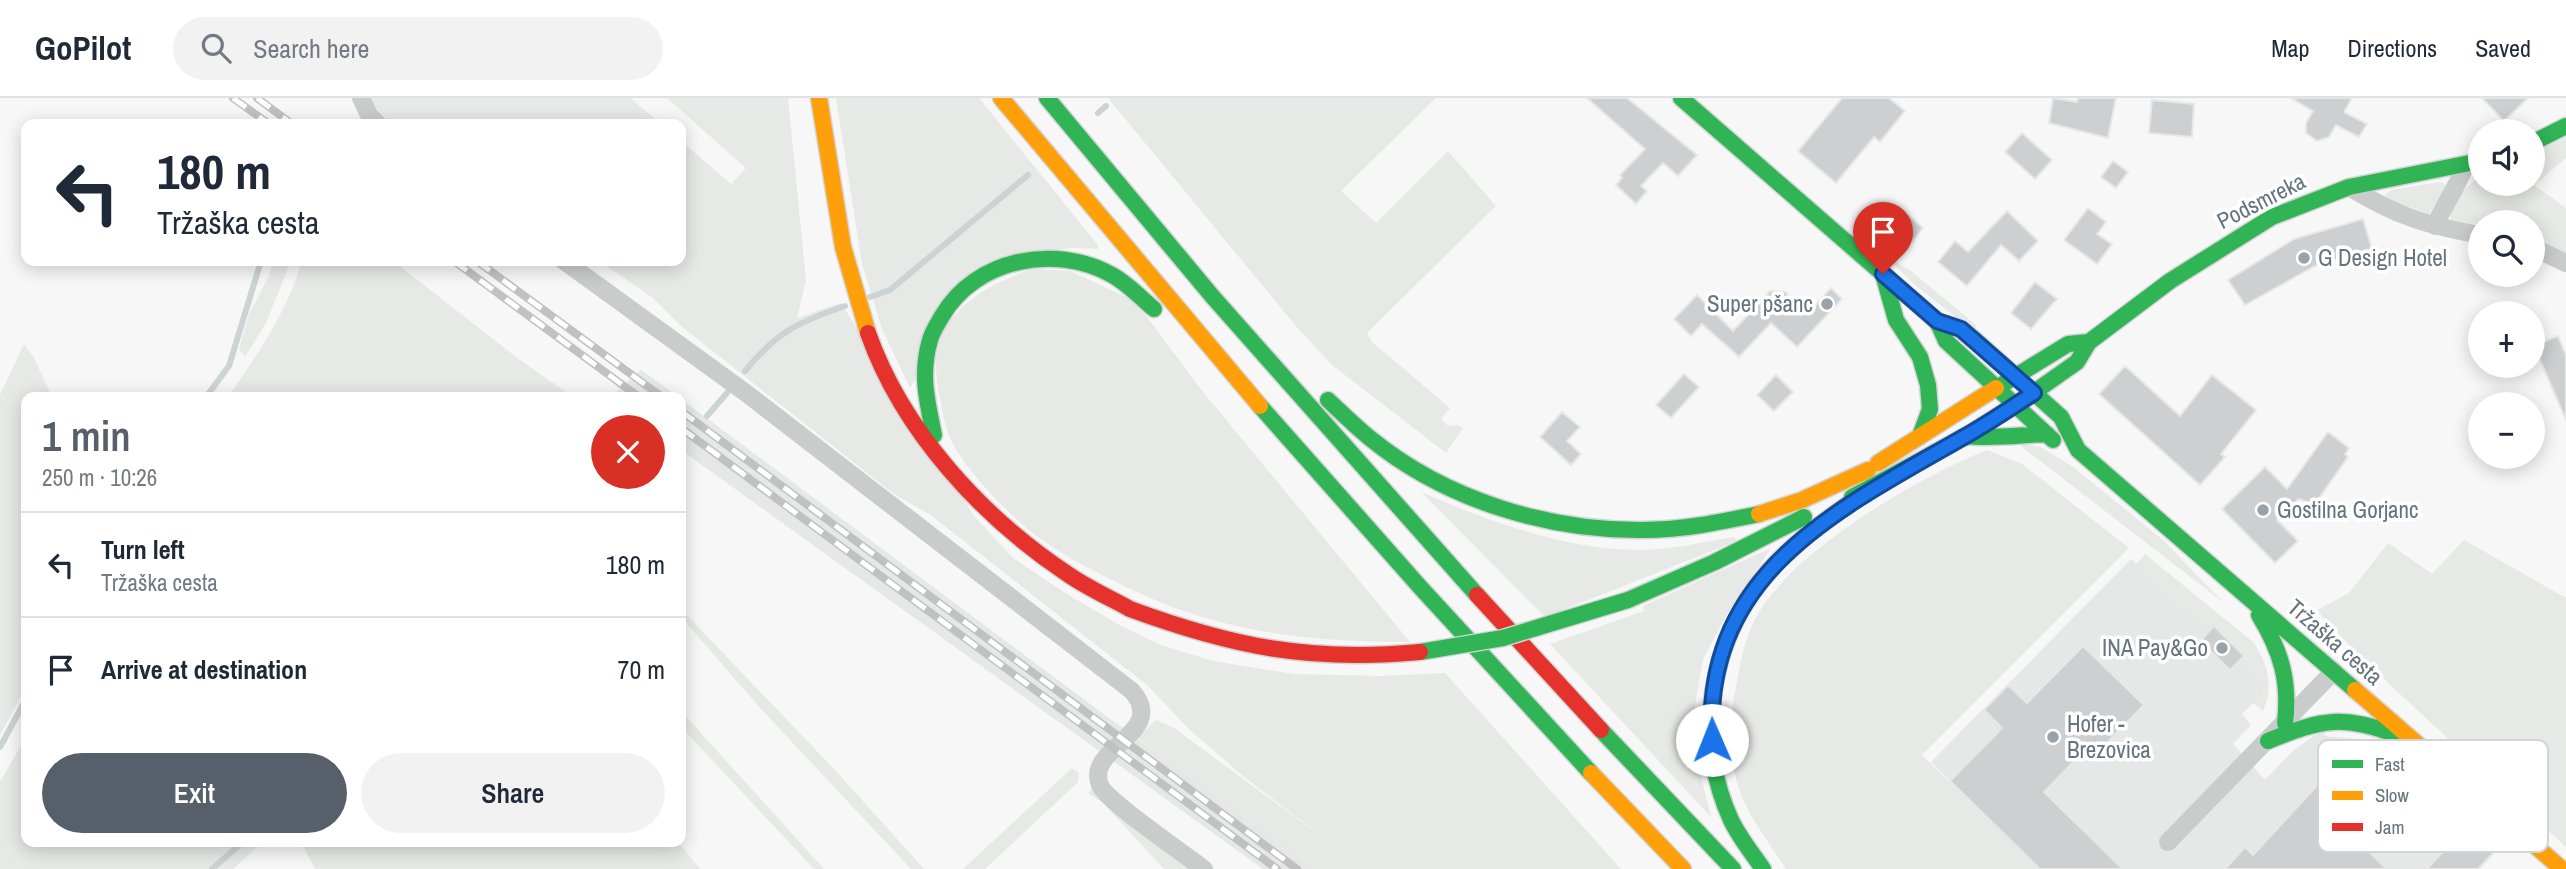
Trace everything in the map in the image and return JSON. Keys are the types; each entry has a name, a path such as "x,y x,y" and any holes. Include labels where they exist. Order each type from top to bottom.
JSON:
{"main road":[{"path":"819,98 830,190 856,299 897,394 954,473 988,510 1024,543 1070,576 1130,609 1184,631 1249,648 1293,655 1366,658 1433,653 1499,640 1628,600 1715,562 1806,516 1869,490"},
{"path":"1001,98 1233,374 1420,587 1683,869"},
{"path":"1047,98 1244,332 1462,579 1733,869"},
{"name":"Tržaška cesta","path":"1681,98 1937,321 1961,329 2015,376 2061,418 2078,450 2413,740"},
{"path":"2545,136 2566,126"},
{"name":"Podsmreka","path":"1869,490 1966,436 2034,393 2077,362 2089,342 2170,281 2249,230 2301,203 2349,187 2468,164"},
{"path":"954,473 925,412 922,371 928,343 941,316 953,299 969,284 1006,264 1029,257 1070,258 1088,262 1124,279 1166,322"},
{"path":"1883,274 1896,320 1920,357 1928,385 1930,409 1920,436"},
{"name":"Tržaška cesta","path":"1937,321 1946,341 1996,388 2064,450 2078,450"},
{"path":"1244,332 1280,349 1299,369"},
{"name":"Podsmreka","path":"1868,470 2068,344 2089,342"},
{"path":"1192,351 1233,374"},
{"path":"1318,389 1347,420 1374,443 1403,464 1436,482 1508,511 1576,527 1667,530 1734,521 1786,506 1868,470"},
{"path":"1966,436 1995,439 2014,435 2047,434"},
{"path":"1806,516 1868,470"},
{"path":"1763,869 1731,819 1715,768 1710,715 1719,659 1740,612 1765,576 1803,539 1869,490"},
{"path":"2243,591 2283,657 2289,686 2285,723"},
{"path":"2268,741 2312,723 2337,718 2359,721 2408,740"},
{"name":"Tržaška cesta","path":"2541,852 2561,869"}],"street":[{"path":"361,98 373,119"},
{"path":"2435,226 2441,211 2468,170"},
{"path":"2349,187 2387,210 2420,223 2468,233"},
{"path":"2545,253 2566,263"},
{"path":"571,266 746,393 1132,691 1142,709 1140,718 1135,729 1104,760 1098,776 1100,785 1117,803 1204,869"},
{"path":"2168,842 2334,671"}],"shaded area":[{"path":"371,98 630,98 655,119 386,119 374,107"},
{"path":"667,98 788,98 806,280 797,318 841,303 974,516 1013,558 1121,626 1161,645 1213,661 1294,674 1380,676 1445,673 1621,869 1315,869 1154,751 1138,738 1156,720 1174,728 1336,847 1244,777 1189,729 1147,685 932,516 894,494 681,326 653,298 606,266 686,266 686,145 731,184 746,168"},
{"path":"836,98 979,98 1098,245 1098,249 1070,248 985,263 910,388 882,329 862,264"},
{"path":"1108,98 1436,98 1341,191 1376,223 1448,151 1496,206 1367,333 1372,342 1450,408 1441,419 1448,426 1458,425 1463,428 1446,453 1332,365 1295,325"},
{"path":"2566,137 2566,158 2545,176 2545,148"},
{"path":"2440,182 2448,186 2429,214 2386,199 2385,195 2391,190"},
{"path":"2468,186 2468,196 2545,196 2545,193 2566,208 2566,257 2545,246 2545,210 2468,210 2468,223 2451,220 2452,207"},
{"path":"1884,255 1910,270 1976,325 1975,332 1916,286"},
{"path":"272,266 289,266 266,323 245,357 239,349 249,314"},
{"path":"300,266 399,266 516,357 566,392 231,392 261,349"},
{"path":"1032,269 1070,271 1135,301 1203,392 1410,642 1340,640 1273,633 1240,627 1174,608 1115,582 1063,554 1039,538 1000,503 961,458 952,443 939,394 937,351 949,324 968,302 992,286"},
{"path":"24,344 33,356 50,392 21,392 21,696 0,735 0,395"},
{"path":"641,370 672,392 617,392"},
{"path":"686,403 1315,869 1263,869 686,454"},
{"path":"2017,443 2040,447 2072,466 2163,540 2224,603"},
{"path":"1987,450 2022,464 2129,548 1922,755 2040,869 1786,869 1746,806 1737,784 1732,756 1733,700 1743,653 1754,621 1771,595 1795,569 1857,520 1926,479"},
{"path":"1421,492 1499,523 1583,545 1650,550 1734,537 1737,541 1545,617"},
{"path":"2464,540 2566,598 2566,847 2548,830 2548,740 2450,740 2389,684 2317,610 2349,593 2388,543 2432,574"},
{"path":"1771,548 1727,614 1703,659 1693,717 1699,768 1711,817 1550,644 1644,611 1643,606"},
{"path":"2145,554 2253,642 2268,675 2268,693 2263,711 2253,703 2265,691 2249,674 2246,658 2214,626 2196,623 2136,564"},
{"path":"2131,559 2196,623 2211,624 2246,659 2249,674 2265,691 2242,714 2251,725 2233,744 2265,780 2293,751 2313,736 2324,732 2325,736 2358,740 2318,740 2318,852 2496,852 2480,869 2040,869 1931,762"},
{"path":"686,614 836,771 924,869 911,869 762,710 686,623"},
{"path":"686,717 824,869 814,869 686,732"},
{"path":"21,746 21,847 257,847 233,869 0,869 0,782"},
{"path":"1072,768 1079,773 1078,782 985,869 963,869"},
{"path":"1094,787 1190,869 1164,869 1103,803 1088,793"},
{"path":"304,847 682,847 700,869 315,869"}],"building":[{"path":"1587,98 1627,98 1697,155 1678,176 1663,163 1641,186 1647,191 1636,204 1616,185 1622,178 1620,175 1645,149"},
{"path":"1842,98 1889,98 1905,111 1880,142 1874,137 1836,183 1798,151"},
{"path":"2053,98 2077,102 2078,98 2116,98 2108,138 2049,123"},
{"path":"2291,98 2352,98 2344,112 2367,124 2359,137 2336,125 2329,137 2317,141 2306,133 2306,123 2313,111"},
{"path":"2482,98 2528,98 2506,119 2502,119"},
{"path":"2152,100 2194,104 2192,137 2149,133"},
{"path":"2022,133 2052,160 2035,179 2005,152"},
{"path":"2113,161 2128,172 2116,188 2101,177"},
{"path":"2088,208 2106,222 2097,234 2112,244 2097,264 2064,240"},
{"path":"2007,211 2038,241 2019,261 2001,245 1967,286 1938,262 1955,241 1968,252"},
{"path":"1908,215 1923,228 1912,242 1896,229"},
{"name":"G Design Hotel","path":"2363,219 2372,249 2315,266 2245,305 2228,280 2294,239"},
{"path":"2035,282 2057,299 2031,329 2011,313"},
{"path":"1831,288 1842,299 1797,347 1771,323 1739,357 1702,324 1691,336 1674,319 1697,295 1733,331 1770,291 1786,292 1799,311 1805,304 1811,310"},
{"path":"2558,336 2566,355 2566,420 2545,371 2545,341"},
{"path":"2125,366 2180,416 2212,375 2256,410 2221,454 2225,457 2200,485 2099,394"},
{"path":"1684,374 1699,387 1671,418 1656,405"},
{"path":"1776,375 1793,392 1774,411 1757,395"},
{"path":"1562,412 1580,427 1567,441 1581,454 1571,465 1540,437"},
{"path":"2328,432 2349,448 2345,454 2348,457 2314,505 2299,499 2277,520 2298,541 2275,563 2222,509 2265,467 2287,489"},
{"name":"INA Pay&Go","path":"2214,626 2244,656 2230,670 2200,641"},
{"name":"Hofer - Brezovica","path":"2083,646 2144,705 2096,754 2089,746 2044,792 2123,869 2040,869 1950,781 2002,728 1984,710 2008,685 2027,703"},
{"path":"2318,784 2318,852 2369,852 2387,869 2225,869 2245,847 2253,855"},
{"path":"2443,852 2494,852 2478,869 2427,869"}],"waterway":[{"path":"1098,113 1106,106"},
{"path":"870,297 890,290 1028,175"},
{"path":"210,392 229,366 259,266"},
{"path":"745,371 789,330 814,317 845,306"},
{"path":"707,416 727,393"},
{"path":"0,747 21,708"},
{"path":"212,869 237,847"}],"railway":[{"path":"233,98 262,119"},
{"path":"257,98 285,119"},
{"path":"461,266 632,392"},
{"path":"484,266 655,392"},
{"path":"686,415 1297,869"},
{"path":"686,432 1277,869"}],"traffic: fast":[{"path":"1047,98 1212,296 1477,595"},
{"path":"1681,98 1937,321 1961,329 1975,340 2061,417 2078,450 2355,690"},
{"path":"2545,136 2566,126"},
{"path":"2023,400 2077,362 2089,342 2170,281 2272,217 2349,187 2468,163"},
{"path":"934,435 925,376 930,340 942,316 956,297 974,281 1018,262 1066,260 1090,265 1112,275 1154,309"},
{"path":"1883,274 1896,320 1920,357 1928,385"},
{"path":"1937,321 1946,341 2053,440"},
{"path":"2003,384 2068,344 2089,342"},
{"path":"1920,436 1930,409 1928,385"},
{"path":"1328,400 1371,439 1432,479 1465,495 1535,518 1607,529 1658,530 1716,523 1759,514"},
{"path":"1852,497 1966,436 2015,405"},
{"path":"1260,406 1420,587 1591,773"},
{"path":"1966,436 2047,434"},
{"path":"1763,869 1731,820 1713,757 1713,692 1720,660 1731,630 1766,574 1801,540 1869,490"},
{"path":"1628,600 1715,562 1804,517"},
{"path":"1420,652 1503,638 1628,600"},
{"path":"2259,615 2273,641 2282,667 2286,693 2285,723"},
{"path":"2268,741 2304,728 2334,722 2363,725 2400,736"},
{"path":"1601,730 1733,869"}],"traffic: slow":[{"path":"819,98 843,247 868,333"},
{"path":"1001,98 1260,406"},
{"path":"1878,463 1996,388"},
{"path":"1759,514 1802,500 1868,470"},
{"path":"2355,690 2413,740"},
{"path":"1591,773 1683,869"},
{"path":"2542,852 2562,869"}],"traffic: jam":[{"path":"868,333 902,405 949,470 1006,527 1037,552 1076,580 1130,609"},
{"path":"1477,595 1601,730"},
{"path":"1130,609 1203,633 1272,648 1343,655 1420,652"}],"place":[{"name":"G Design Hotel","path":"2304,258"},
{"name":"Super pšanc","path":"1827,304"},
{"name":"Gostilna Gorjanc","path":"2263,510"},
{"name":"INA Pay&Go","path":"2222,648"},
{"name":"Hofer - Brezovica","path":"2053,737"}],"route":[{"path":"1712,740 1710,715 1719,659 1740,612 1765,576 1803,539 1869,490 1966,436 2034,393 1975,340 1961,329 1937,321 1883,274"}]}
